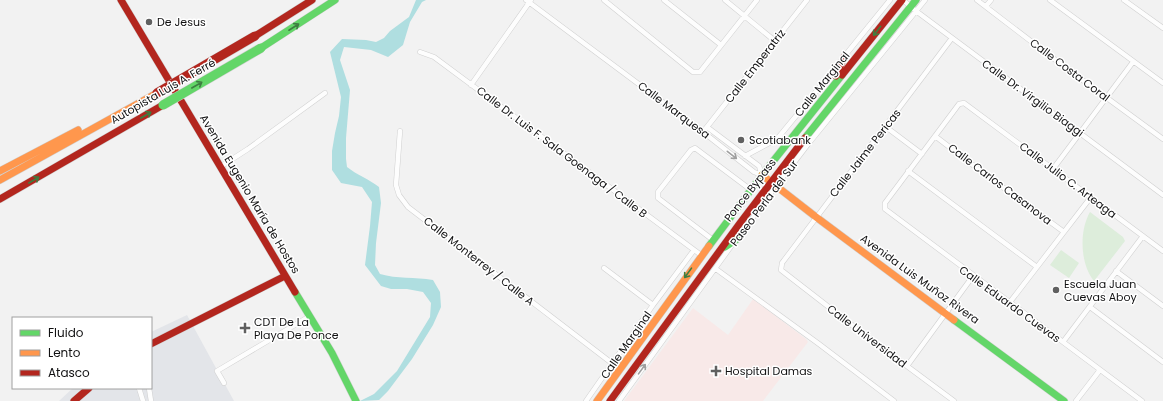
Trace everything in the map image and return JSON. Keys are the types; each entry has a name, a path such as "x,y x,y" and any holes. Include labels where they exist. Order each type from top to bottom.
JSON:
{"main road":[{"name":"Avenida Eugenio María de Hostos","path":"121,0 310,316 346,378 356,401"},
{"name":"Autopista Luis A. Ferré","path":"0,180 157,93 255,36 312,0"},
{"name":"Autopista Luis A. Ferré","path":"0,199 261,48 335,0"},
{"name":"Ponce Bypass","path":"598,400 698,253 713,240 826,93 902,0"},
{"name":"Ponce Bypass","path":"610,401 718,251 914,6"},
{"path":"826,93 838,72 844,57"},
{"path":"0,171 87,126 100,124"},
{"name":"Avenida Luis Muñoz Rivera","path":"762,175 816,217 1064,401"},
{"path":"718,251 737,239"},
{"path":"152,343 285,276"},
{"path":"74,401 88,389"}],"street":[{"path":"604,0 693,72 700,72 757,0"},
{"path":"664,0 721,45"},
{"path":"725,0 775,41"},
{"name":"Calle Emperatriz","path":"703,132 807,0"},
{"name":"Calle Marginal","path":"745,156 776,139 780,135 890,0"},
{"name":"Calle Dr. Virgilio Biaggi","path":"902,0 914,6 952,38 1163,195"},
{"path":"914,6 925,0"},
{"name":"Calle Costa Coral","path":"977,0 1163,139"},
{"path":"986,6 991,0"},
{"path":"1050,0 1163,83"},
{"path":"1124,0 1163,28"},
{"path":"471,85 529,1"},
{"name":"Calle Marquesa","path":"529,1 754,172 762,175"},
{"name":"Calle Jaime Pericas","path":"781,270 782,263 952,38"},
{"name":"Calle Dr. Luis F. Sala Goenaga / Calle B","path":"420,52 434,57 698,253"},
{"path":"1053,169 1133,62"},
{"path":"220,167 248,149 325,93"},
{"name":"Calle Julio C. Arteaga","path":"935,136 960,103 965,103 1163,251"},
{"name":"Calle Marquesa","path":"707,127 759,166 762,175"},
{"path":"886,127 922,154"},
{"name":"Calle Monterrey / Calle A","path":"400,132 396,186 399,195 408,207 613,364"},
{"path":"935,136 908,171 1037,267"},
{"name":"Calle Carlos Casanova","path":"935,136 1064,232"},
{"path":"722,147 726,141"},
{"path":"713,240 658,198 658,192 691,150 695,148 751,190"},
{"name":"Calle Eduardo Cuevas","path":"908,171 885,203 885,209 1142,401"},
{"name":"Paseo Perla del Sur","path":"619,401 716,269 773,184"},
{"path":"1010,302 1091,197"},
{"path":"1063,342 1143,236"},
{"name":"Calle Marginal","path":"586,401 653,305 698,253"},
{"path":"604,268 653,305"},
{"path":"716,269 894,401"},
{"name":"Calle Universidad","path":"781,270 954,401"},
{"path":"1116,271 1163,306"},
{"path":"907,366 973,276"},
{"path":"1090,307 1163,362"},
{"path":"224,383 217,371 310,316"},
{"path":"1076,401 1100,370"},
{"path":"139,389 143,401"},
{"path":"149,389 151,401"}],"shaded area":[{"name":"Hospital Damas","path":"753,299 808,342 763,401 624,401 693,308 728,335"},
{"path":"187,315 234,401 59,401 72,389 152,389 152,332"}],"green space":[{"path":"1090,212 1123,237 1125,241 1094,281 1086,266 1083,247 1084,228"},
{"path":"1061,250 1079,263 1069,278 1050,265"}],"water":[{"path":"416,0 426,0 422,2 410,22 403,45 388,57 371,50 344,47 340,60 350,90 346,138 346,159 347,167 379,187 381,203 375,265 380,274 393,277 433,280 440,292 441,307 433,325 412,359 388,391 379,400 360,401 374,394 397,371 430,317 431,303 423,292 407,289 391,289 381,286 365,265 372,202 362,187 341,183 332,170 332,151 341,97 330,52 342,39 376,42 384,38 390,31 409,17"}],"traffic: fast":[{"path":"261,48 335,0"},
{"path":"805,138 916,0"},
{"path":"163,105 261,48"},
{"path":"709,246 762,175 842,75"},
{"path":"725,247 737,239"},
{"path":"295,292 332,353 356,401"},
{"path":"954,320 1064,401"}],"traffic: slow":[{"path":"0,180 157,93"},
{"path":"0,171 78,130"},
{"path":"762,175 954,320"},
{"path":"597,401 709,246"}],"traffic: jam":[{"path":"121,0 295,292"},
{"path":"255,36 312,0"},
{"path":"842,75 902,0"},
{"path":"157,93 255,36"},
{"path":"836,76 844,57"},
{"path":"0,199 163,105"},
{"path":"610,401 740,223 805,138"},
{"path":"152,343 285,276"},
{"path":"74,401 88,389"}],"place":[{"name":"De Jesus","path":"149,22"},
{"name":"Scotiabank","path":"741,140"},
{"name":"Escuela Juan Cuevas Aboy","path":"1056,290"},
{"name":"CDT De La Playa De Ponce","path":"245,328"},
{"name":"Hospital Damas","path":"716,371"}]}
